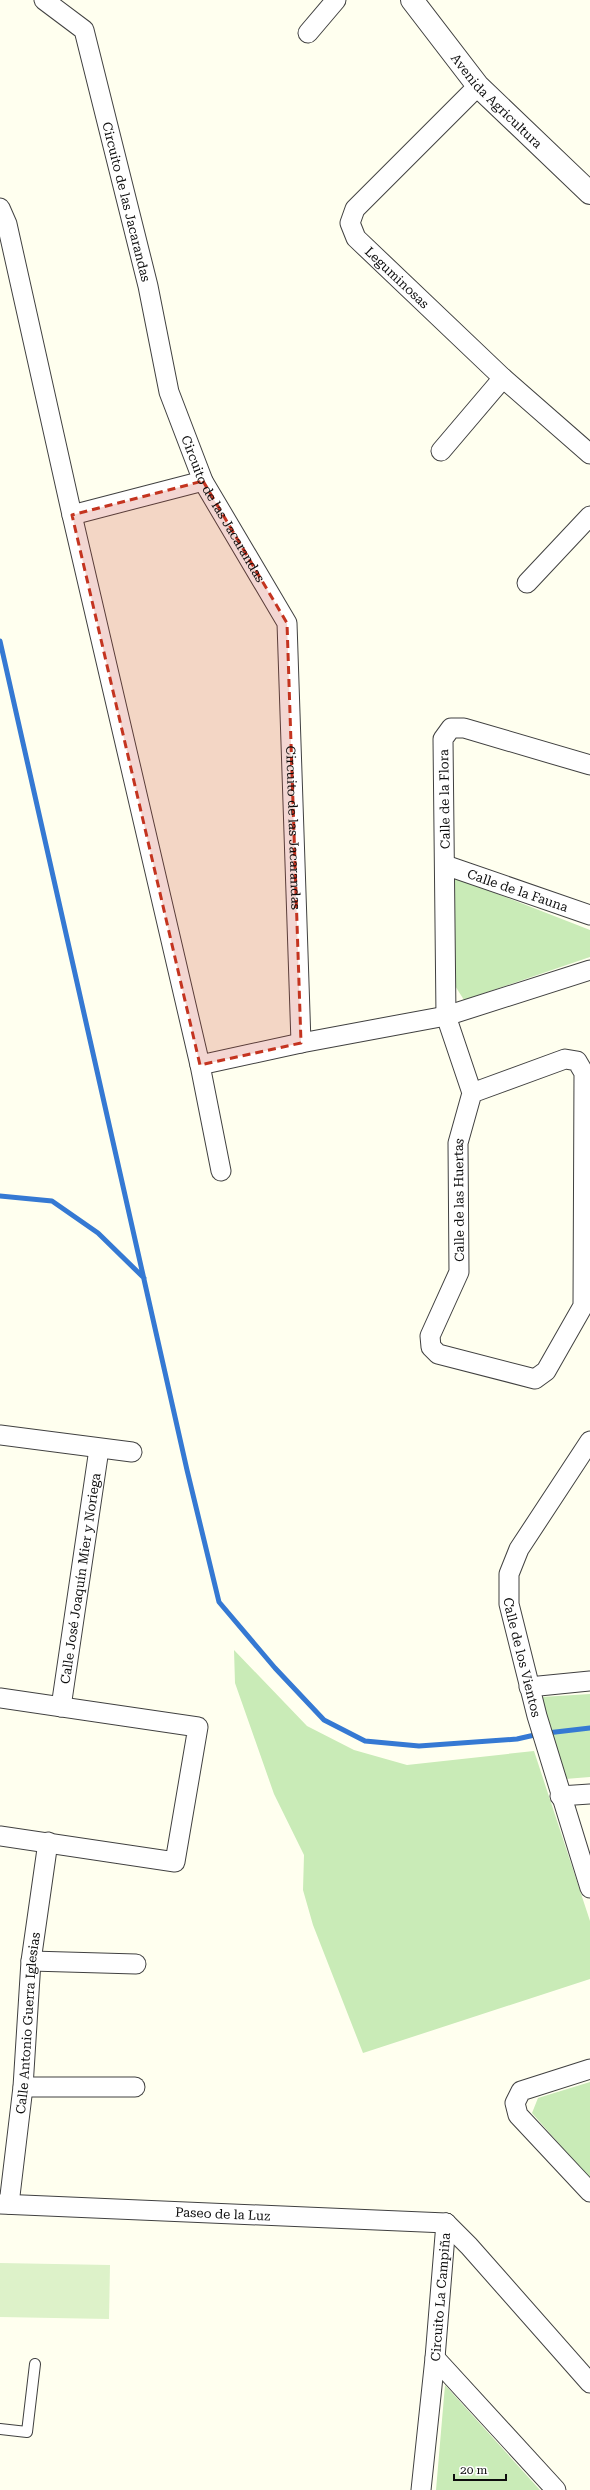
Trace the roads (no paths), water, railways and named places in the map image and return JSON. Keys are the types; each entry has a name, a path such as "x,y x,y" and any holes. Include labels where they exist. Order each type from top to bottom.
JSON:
{"street":[{"name":"Circuito de las Jacarandas","path":"44,0 84,30 148,286 169,392 203,481 287,623 301,1043"},
{"path":"308,33 336,0"},
{"name":"Avenida Agricultura","path":"412,0 478,86 590,193"},
{"name":"Leguminosas","path":"478,86 355,209 350,223 356,238 503,378 590,454"},
{"path":"0,208 7,224 72,515 200,1065 221,1171"},
{"path":"441,451 503,378"},
{"path":"72,515 203,481"},
{"path":"527,583 590,516"},
{"name":"Calle de la Flora","path":"446,1016 443,738 451,728 464,728 590,764"},
{"name":"Calle de la Fauna","path":"445,865 590,915"},
{"path":"200,1065 301,1043 446,1016 590,970"},
{"path":"446,1016 472,1093"},
{"name":"Calle de las Huertas","path":"565,1059 577,1061 584,1073 586,1307 546,1371 535,1379 438,1354 431,1347 430,1336 459,1272 458,1143 472,1093 565,1059"},
{"path":"0,1435 132,1452"},
{"name":"Calle de los Vientos","path":"590,1441 519,1549 508,1574 509,1604 529,1687 560,1796 590,1888"},
{"name":"Calle José Joaquín Mier y Noriega","path":"61,1707 100,1449"},
{"path":"529,1687 590,1681"},
{"path":"0,1698 198,1727 175,1862 0,1836"},
{"path":"560,1796 590,1794"},
{"name":"Calle Antonio Guerra Iglesias","path":"4,2204 22,2087 31,1961 48,1842"},
{"path":"31,1961 136,1964"},
{"path":"590,2069 521,2091 515,2103 518,2115 590,2192"},
{"path":"22,2087 135,2087"},
{"name":"Paseo de la Luz","path":"4,2204 446,2223"},
{"name":"Circuito La Campiña","path":"421,2490 435,2358 446,2223"},
{"name":"Circuito La Campiña","path":"446,2223 469,2246 590,2383"},
{"path":"435,2358 556,2490"}],"lane":[{"path":"0,2429 27,2432 35,2364"}],"waterway":[{"path":"0,641 187,1470 219,1602 275,1668 324,1720 365,1741 419,1746 517,1739 539,1734"},
{"path":"0,1196 52,1201 98,1233 144,1278"},
{"path":"547,1733 590,1728"}]}
